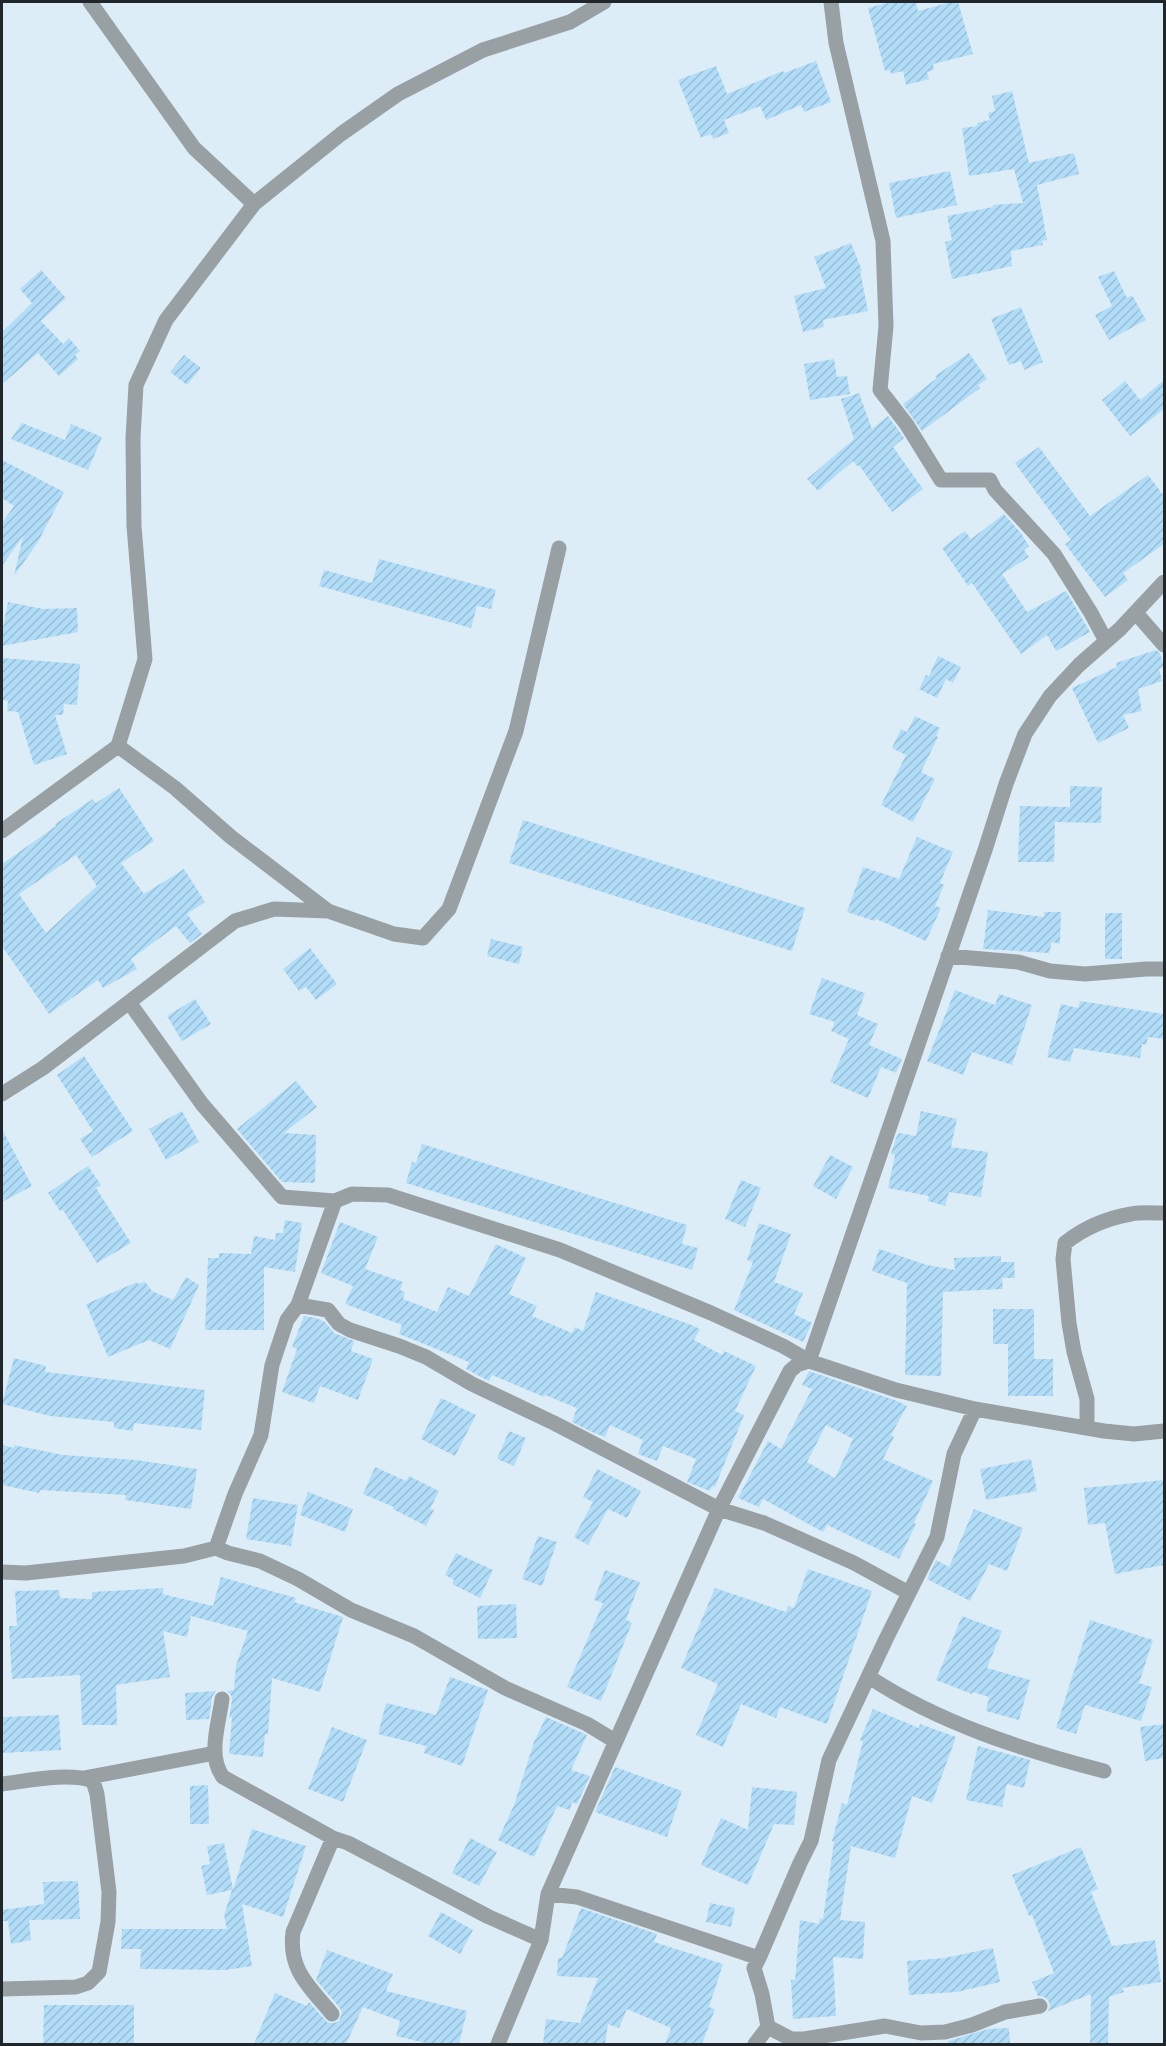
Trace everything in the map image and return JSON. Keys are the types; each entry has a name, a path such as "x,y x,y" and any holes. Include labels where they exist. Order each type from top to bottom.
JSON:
{"street":[{"path":"90,2 194,148 254,204"},
{"path":"2,831 118,746 145,659 134,526 133,438 136,385 166,320 254,204 341,134 398,94 483,50 570,22 604,2"},
{"path":"831,2 837,43 883,241 886,326 880,390 907,425 941,480 990,480 995,489 1054,554 1106,641"},
{"path":"2,1094 43,1068 235,921 274,909 328,911 394,934 423,938 449,909 516,730 559,548"},
{"path":"809,1361 1025,734 1050,696 1136,613 1164,582"},
{"path":"1136,613 1164,645"},
{"path":"118,746 175,788 231,837 328,911"},
{"path":"948,956 1018,962 1050,971 1085,974 1164,969"},
{"path":"129,1002 202,1104 282,1197 335,1201 352,1194 388,1195 560,1250 711,1313 783,1346 809,1361 896,1390 975,1409 1087,1428 1134,1434 1164,1431"},
{"path":"216,1548 235,1494 261,1434 272,1365 287,1320 298,1305 335,1201"},
{"path":"1087,1428 1087,1399 1074,1352 1069,1323 1063,1259 1065,1243 1092,1226 1132,1214 1164,1213"},
{"path":"298,1305 328,1310 339,1324 350,1330 426,1357 472,1384 554,1423 718,1509 764,1523 854,1563 909,1593"},
{"path":"783,1346 790,1371"},
{"path":"498,2044 541,1940 549,1894 718,1509 790,1371 797,1365 809,1361"},
{"path":"755,2044 768,2027 754,1968 811,1841 830,1760 937,1536 954,1454 975,1409"},
{"path":"2,1572 26,1573 184,1556 216,1548 260,1561 298,1579 351,1610 414,1636 505,1688 587,1724 615,1741"},
{"path":"869,1677 921,1708 1047,1756 1104,1771"},
{"path":"222,1699 215,1753 216,1767 223,1777 333,1838 348,1843 489,1917 541,1940"},
{"path":"2,1784 84,1778 215,1753"},
{"path":"2,1989 75,1988 88,1983 99,1972 108,1922 110,1892 97,1794 93,1782 84,1778"},
{"path":"332,2014 308,1985 294,1962 291,1948 293,1932 333,1838"},
{"path":"549,1894 577,1897 759,1958"},
{"path":"768,2027 791,2039 885,2026 921,2033 945,2032 972,2025 1005,2012 1040,2006"}],"building":[{"path":"891,2 916,2 918,11 958,2 973,54 933,64 934,70 927,72 929,79 906,85 903,71 891,74 890,70 885,71 868,8"},
{"path":"816,61 831,102 804,112 801,105 766,120 760,106 724,120 729,133 713,139 711,134 701,138 678,80 716,66 727,94 783,71 784,73"},
{"path":"1012,91 1029,163 1074,153 1079,174 1037,185 1047,240 1042,241 1043,245 1011,251 1012,266 952,279 945,242 952,240 947,216 993,207 993,205 1023,203 1014,169 969,176 962,128 977,126 977,123 990,120 988,113 995,111 992,96"},
{"path":"950,171 957,205 896,218 889,183"},
{"path":"851,243 862,271 860,271 868,311 823,320 824,327 803,332 794,296 826,288 814,257"},
{"path":"41,270 66,298 41,321 63,344 69,338 80,351 75,355 78,359 59,376 38,353 2,384 2,332 32,303 20,289"},
{"path":"1114,271 1127,298 1132,295 1146,320 1109,340 1095,315 1112,306 1098,277"},
{"path":"1021,307 1043,362 1024,370 1021,361 1009,365 991,319"},
{"path":"969,353 987,379 978,385 980,388 922,431 903,404 937,378 935,376"},
{"path":"184,355 201,368 187,385 170,372"},
{"path":"834,359 837,377 847,376 850,394 810,400 804,364"},
{"path":"1164,380 1164,409 1130,436 1102,400 1125,381 1140,400"},
{"path":"859,393 872,429 888,416 904,438 893,447 923,489 892,512 859,465 857,466 853,461 818,491 807,479 854,439 841,399"},
{"path":"22,423 65,440 71,424 102,437 88,470 11,439"},
{"path":"1039,447 1090,516 1148,475 1164,496 1164,544 1123,573 1128,580 1105,597 1065,544 1071,540 1015,463"},
{"path":"2,460 64,492 38,542 14,576 23,536 2,566 2,523 14,506 2,498"},
{"path":"1004,514 1029,546 1024,550 1029,557 1002,574 1027,612 1066,591 1090,632 1056,651 1047,635 1021,654 972,583 968,586 942,548 965,531 971,539"},
{"path":"379,559 496,590 491,609 477,606 471,628 319,586 324,570 372,583"},
{"path":"8,602 43,609 77,608 78,632 2,646"},
{"path":"1156,650 1160,653 1164,667 1159,669 1162,681 1138,689 1142,711 1123,715 1129,728 1098,743 1072,688 1117,667 1116,663"},
{"path":"938,656 961,667 953,683 946,679 937,698 919,689 926,675 929,676"},
{"path":"2,658 80,664 77,705 64,704 63,715 55,715 67,754 34,765 18,712 7,711 8,701 2,700"},
{"path":"915,716 940,728 921,772 935,779 913,822 881,805 906,755 892,748 901,729 907,732"},
{"path":"1070,786 1102,787 1101,823 1055,822 1054,862 1018,862 1020,806 1070,807"},
{"path":"119,788 154,841 121,863 144,894 184,869 205,902 187,914 202,934 190,943 176,926 131,959 137,969 103,988 98,980 49,1014 2,946 2,864 93,799 96,803","holes":["76,855 97,886 46,933 19,894"]},
{"path":"523,820 805,908 792,951 509,863"},
{"path":"917,837 953,852 940,883 944,885 935,906 941,908 926,941 876,919 875,921 847,912 863,867 899,879"},
{"path":"988,910 1044,917 1044,912 1061,912 1060,944 1052,942 1049,953 983,949"},
{"path":"1105,913 1122,913 1122,959 1105,959"},
{"path":"491,939 523,947 519,964 487,956"},
{"path":"310,948 337,984 316,1000 306,987 299,991 283,969"},
{"path":"822,978 865,993 857,1015 878,1024 869,1045 902,1059 896,1073 881,1067 868,1098 830,1082 849,1039 831,1031 835,1022 809,1014"},
{"path":"955,990 995,1005 999,994 1032,1005 1012,1065 972,1052 963,1075 927,1061"},
{"path":"195,999 211,1024 182,1041 167,1016"},
{"path":"1080,1001 1164,1014 1164,1039 1148,1037 1146,1045 1142,1044 1140,1058 1074,1048 1070,1062 1047,1057 1061,1004 1078,1008"},
{"path":"84,1056 133,1131 92,1157 80,1139 93,1131 57,1075"},
{"path":"296,1081 317,1107 284,1133 316,1135 315,1183 282,1182 237,1129"},
{"path":"182,1111 199,1142 166,1160 149,1129"},
{"path":"921,1111 957,1119 951,1147 988,1152 981,1197 949,1192 945,1206 928,1201 929,1196 888,1188 895,1155 891,1154 896,1138 899,1133 916,1136"},
{"path":"2,1129 32,1186 2,1202"},
{"path":"422,1144 687,1225 682,1244 698,1248 692,1270 406,1183 412,1162 416,1163"},
{"path":"830,1155 853,1167 836,1199 813,1186"},
{"path":"88,1166 101,1185 96,1188 131,1243 97,1263 63,1210 60,1211 48,1193"},
{"path":"741,1180 761,1188 745,1227 725,1219"},
{"path":"285,1220 302,1223 295,1272 264,1267 264,1330 205,1330 208,1258 219,1258 219,1253 251,1254 254,1236 275,1240 276,1233 283,1233"},
{"path":"340,1222 378,1237 365,1269 403,1282 400,1290 405,1292 403,1299 437,1312 448,1287 469,1296 496,1244 526,1258 509,1294 537,1306 532,1316 572,1333 575,1327 583,1331 596,1292 700,1329 694,1340 722,1355 724,1351 756,1366 735,1411 744,1415 715,1487 712,1486 710,1491 687,1482 696,1459 663,1446 657,1461 638,1454 643,1440 610,1425 605,1437 592,1432 572,1422 577,1408 492,1375 489,1381 466,1369 469,1362 399,1334 402,1325 345,1304 353,1286 321,1273"},
{"path":"759,1223 791,1234 774,1282 803,1293 794,1314 812,1323 803,1342 734,1310 753,1262 747,1260"},
{"path":"879,1249 927,1265 955,1270 954,1258 1001,1256 1001,1262 1014,1262 1015,1278 1002,1278 1003,1289 943,1292 941,1376 905,1375 907,1283 872,1271"},
{"path":"186,1277 199,1285 170,1349 149,1340 108,1357 86,1304 137,1282 138,1284 145,1282 152,1291 173,1300"},
{"path":"993,1309 1034,1309 1034,1359 1053,1359 1053,1396 1008,1396 1008,1344 993,1344"},
{"path":"304,1316 325,1322 334,1333 354,1341 351,1351 373,1359 358,1400 320,1386 314,1403 282,1392 297,1349 292,1347"},
{"path":"14,1358 46,1366 45,1372 205,1390 201,1430 134,1423 133,1431 114,1428 114,1422 50,1416 2,1404"},
{"path":"809,1371 907,1406 891,1435 894,1437 883,1459 933,1481 899,1559 827,1525 823,1532 763,1499 759,1507 738,1498 768,1441 781,1449 812,1389 802,1385","holes":["826,1425 853,1439 835,1478 807,1462"]},
{"path":"441,1398 476,1415 455,1456 421,1439"},
{"path":"509,1431 526,1438 514,1466 497,1459"},
{"path":"2,1445 14,1448 14,1445 63,1455 136,1460 197,1469 191,1509 125,1500 126,1495 40,1490 39,1493 2,1485"},
{"path":"1031,1459 1037,1491 986,1500 980,1469"},
{"path":"375,1467 406,1481 409,1476 439,1491 430,1509 434,1510 426,1526 393,1509 394,1507 363,1494"},
{"path":"597,1469 641,1491 627,1518 608,1509 588,1545 574,1537 593,1502 583,1497"},
{"path":"1164,1480 1164,1565 1115,1574 1105,1523 1088,1525 1084,1488"},
{"path":"308,1492 353,1509 345,1532 300,1515"},
{"path":"253,1498 298,1505 291,1546 246,1539"},
{"path":"974,1509 1023,1528 1007,1571 989,1564 970,1601 927,1579 936,1560 949,1567"},
{"path":"538,1536 557,1542 542,1586 522,1579"},
{"path":"456,1553 493,1570 480,1598 452,1584 454,1580 445,1575"},
{"path":"808,1569 872,1591 827,1724 780,1707 776,1718 741,1704 723,1747 696,1735 718,1684 681,1668 715,1588 786,1612 788,1606 794,1608"},
{"path":"605,1570 640,1582 626,1620 632,1623 601,1701 567,1687 603,1603 594,1600"},
{"path":"221,1577 296,1598 294,1602 343,1617 320,1692 272,1678 268,1734 265,1734 263,1757 229,1754 232,1717 229,1718 232,1700 227,1691 234,1690 236,1665 248,1631 191,1616 187,1637 163,1631 170,1677 116,1685 117,1725 82,1725 80,1675 12,1679 9,1626 17,1626 15,1591 59,1590 60,1598 92,1599 92,1592 164,1588 162,1594 213,1606"},
{"path":"516,1604 517,1638 478,1639 477,1606"},
{"path":"962,1616 1002,1631 987,1668 1030,1680 1019,1720 986,1711 989,1697 973,1692 972,1694 936,1680"},
{"path":"1090,1620 1153,1640 1139,1683 1152,1687 1141,1721 1085,1705 1076,1734 1056,1728"},
{"path":"450,1677 488,1690 462,1766 424,1753 426,1746 378,1734 386,1703 436,1715"},
{"path":"216,1691 212,1697 209,1719 186,1720 185,1693"},
{"path":"873,1709 919,1728 920,1724 956,1737 932,1803 912,1796 895,1858 851,1846 840,1920 865,1922 863,1959 833,1957 836,2016 793,2019 791,1980 795,1980 800,1920 819,1924 820,1918 823,1919 834,1842 832,1841 842,1803 847,1805 863,1741 860,1740"},
{"path":"59,1715 61,1750 2,1753 2,1717"},
{"path":"546,1717 587,1735 571,1770 590,1776 577,1804 572,1802 570,1810 557,1806 534,1857 498,1840 514,1805 534,1742"},
{"path":"1164,1724 1164,1758 1145,1761 1140,1727"},
{"path":"332,1727 367,1740 343,1802 308,1789"},
{"path":"978,1746 1030,1760 1024,1788 1007,1784 1002,1807 966,1800"},
{"path":"615,1767 682,1791 667,1837 595,1812"},
{"path":"208,1785 209,1824 190,1824 190,1786"},
{"path":"752,1787 797,1792 794,1825 774,1824 748,1885 701,1865 721,1818 748,1830"},
{"path":"252,1829 306,1846 283,1917 242,1904 252,1966 226,1970 140,1969 141,1949 121,1949 122,1929 227,1929 224,1915 232,1890 207,1895 201,1866 210,1864 207,1846 224,1843 233,1890"},
{"path":"470,1838 497,1852 479,1886 452,1873"},
{"path":"1081,1847 1098,1889 1091,1892 1112,1946 1155,1940 1161,1982 1122,1988 1124,1992 1109,1997 1108,2044 1090,2044 1091,1994 1048,2011 1050,2005 1048,2000 1038,1996 1032,1982 1054,1973 1032,1915 1029,1916 1012,1875"},
{"path":"78,1881 80,1919 29,1920 31,1940 11,1944 8,1921 2,1921 2,1910 44,1904 43,1882"},
{"path":"710,1903 735,1908 731,1927 706,1922"},
{"path":"581,1908 657,1934 654,1942 723,1964 709,2007 715,2009 702,2044 665,2044 671,2028 627,2009 619,2028 608,2024 605,2044 543,2044 546,2019 580,2023 598,1978 557,1976 558,1958 562,1958"},
{"path":"441,1912 473,1930 460,1954 428,1936"},
{"path":"993,1948 1000,1982 957,1992 909,1995 907,1961 944,1958"},
{"path":"327,1950 393,1974 386,1991 467,2011 459,2044 430,2044 396,2036 400,2021 363,2007 346,2044 254,2044 275,1993 307,2006 309,2002 328,2023 339,2021 342,2013 340,2008 316,1980"},
{"path":"44,2005 134,2005 134,2044 43,2044"},
{"path":"1009,2028 1010,2044 948,2044 948,2041 988,2029"}]}
